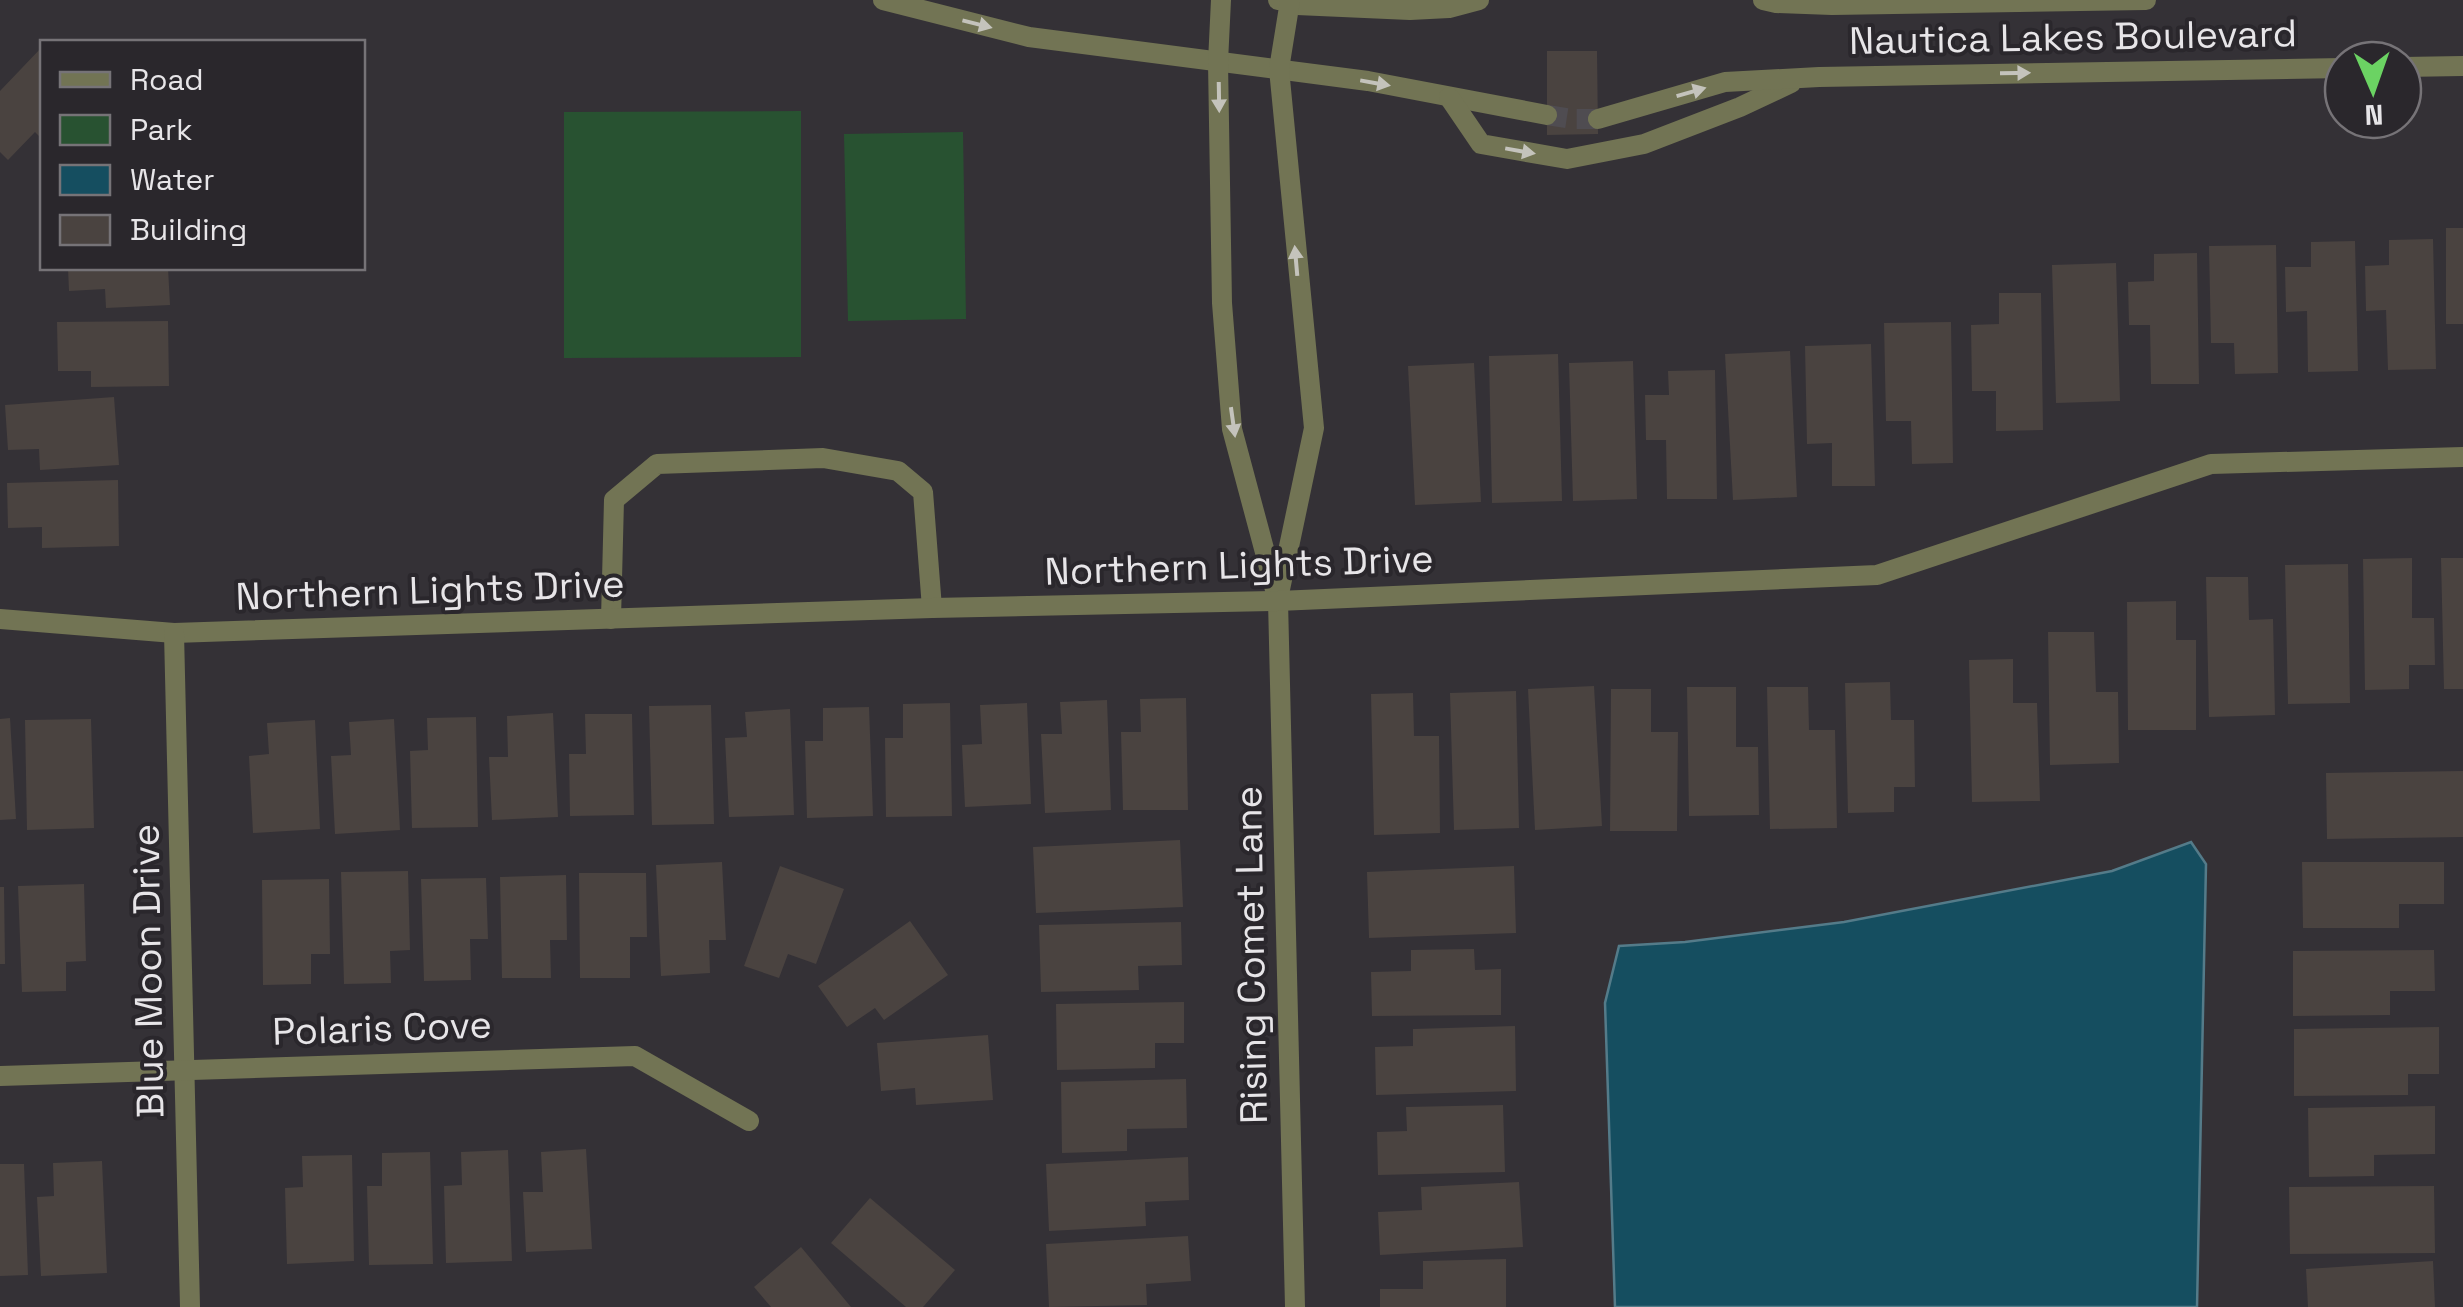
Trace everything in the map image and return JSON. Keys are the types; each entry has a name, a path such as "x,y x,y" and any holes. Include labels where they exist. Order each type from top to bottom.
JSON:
{"street":[{"path":"883,0 1029,38 1368,81 1547,116"},
{"name":"Rising Comet Lane","path":"1221,0 1218,62 1222,303 1232,428 1278,601"},
{"path":"1277,0 1297,5 1410,10 1449,8 1479,0"},
{"name":"Nautica Lakes Boulevard","path":"1763,0 1832,5 2146,0"},
{"name":"Rising Comet Lane","path":"1290,1 1278,69 1314,428 1278,601 1294,1307"},
{"path":"2423,67 2463,66"},
{"name":"Nautica Lakes Boulevard","path":"1598,119 1726,82 1804,77 2323,68"},
{"name":"Nautica Lakes Boulevard","path":"1448,97 1480,144 1567,159 1644,144 1804,77"},
{"name":"Northern Lights Drive","path":"0,619 174,633 932,608 1278,601 1877,575 2211,464 2463,457"},
{"path":"611,619 614,500 657,464 804,458 898,471 922,492 932,608"},
{"name":"Blue Moon Drive","path":"174,633 190,1307"},
{"name":"Polaris Cove","path":"0,1076 634,1056 749,1121"}],"green space":[{"path":"801,111 801,357 564,358 564,112"},
{"path":"963,132 966,319 848,321 844,134"}],"water":[{"path":"2191,842 2206,864 2197,1307 1615,1307 1605,1003 1619,946 1685,942 1844,922 2112,871"}],"building":[{"path":"40,49 40,137 35,132 8,160 0,152 0,91"},
{"path":"1547,51 1597,51 1598,134 1547,135"},
{"path":"2446,228 2463,228 2463,324 2446,324"},
{"path":"2433,239 2436,369 2388,370 2386,310 2366,311 2365,266 2389,265 2389,240"},
{"path":"2355,241 2358,371 2308,372 2307,311 2286,312 2285,267 2311,267 2311,242"},
{"path":"2276,245 2278,373 2235,374 2234,343 2211,343 2209,246"},
{"path":"2197,253 2199,384 2151,384 2150,325 2129,325 2128,282 2154,281 2154,254"},
{"path":"2116,263 2120,401 2056,403 2052,265"},
{"path":"68,270 168,270 170,305 106,308 105,289 69,291"},
{"path":"1999,293 2041,293 2043,430 1996,431 1996,391 1972,391 1971,325 1999,324"},
{"path":"168,321 169,386 91,387 91,371 58,371 57,322"},
{"path":"1951,322 1953,463 1912,464 1911,421 1886,421 1884,323"},
{"path":"1871,344 1875,486 1832,486 1832,443 1807,444 1805,346"},
{"path":"1790,351 1797,497 1733,500 1725,354"},
{"path":"1558,354 1562,501 1492,503 1489,356"},
{"path":"1633,361 1637,499 1573,501 1569,363"},
{"path":"1474,363 1481,502 1415,505 1408,366"},
{"path":"1715,370 1717,499 1667,499 1666,440 1646,440 1645,395 1669,395 1668,371"},
{"path":"114,397 119,465 40,470 39,449 8,450 5,405"},
{"path":"118,480 119,546 42,548 42,527 8,528 7,483"},
{"path":"2412,558 2412,618 2434,618 2435,665 2409,665 2409,689 2365,690 2363,559"},
{"path":"2441,558 2463,558 2463,689 2444,689"},
{"path":"2348,564 2350,703 2288,704 2285,565"},
{"path":"2206,577 2248,577 2249,620 2273,619 2275,715 2209,717"},
{"path":"2176,601 2176,640 2196,640 2196,730 2128,730 2127,602"},
{"path":"2048,632 2094,632 2096,692 2118,692 2119,763 2050,765"},
{"path":"2013,659 2013,703 2037,703 2040,801 1972,802 1969,660"},
{"path":"1890,682 1891,720 1914,720 1915,787 1894,787 1894,812 1848,813 1845,683"},
{"path":"1594,686 1602,826 1535,830 1528,689"},
{"path":"1687,687 1736,687 1736,747 1758,747 1759,815 1689,816"},
{"path":"1767,687 1808,687 1809,730 1835,730 1837,828 1770,829"},
{"path":"1611,689 1651,689 1651,732 1678,732 1677,831 1610,831"},
{"path":"1516,691 1519,828 1454,830 1450,693"},
{"path":"1413,693 1414,736 1439,736 1440,833 1374,835 1371,694"},
{"path":"1186,698 1188,810 1123,810 1121,732 1141,732 1140,699"},
{"path":"1107,700 1111,810 1045,813 1041,734 1062,734 1060,702"},
{"path":"950,703 952,816 886,817 885,738 903,738 903,704"},
{"path":"1027,703 1031,804 965,807 962,745 982,744 980,705"},
{"path":"711,705 714,824 652,825 649,706"},
{"path":"869,707 873,816 807,818 805,741 823,741 823,708"},
{"path":"790,709 794,815 729,817 725,738 747,737 745,712"},
{"path":"553,713 558,817 492,820 489,757 508,757 507,716"},
{"path":"585,714 632,714 634,815 570,816 569,754 586,754"},
{"path":"476,717 478,827 412,828 410,751 428,750 427,718"},
{"path":"10,718 16,819 0,820 0,719"},
{"path":"91,719 94,828 27,830 25,720"},
{"path":"394,719 400,830 335,834 331,756 351,755 349,722"},
{"path":"315,720 320,829 253,833 249,756 269,754 267,723"},
{"path":"2463,771 2463,837 2327,839 2326,773"},
{"path":"1180,840 1183,907 1036,913 1033,847"},
{"path":"722,862 726,940 709,940 710,973 661,976 656,865"},
{"path":"2302,862 2444,862 2444,904 2399,904 2399,928 2303,928"},
{"path":"780,866 844,889 816,964 788,954 779,978 744,966"},
{"path":"1514,866 1516,933 1369,938 1367,872"},
{"path":"408,871 410,950 390,951 391,983 344,984 341,872"},
{"path":"579,873 646,873 647,937 630,937 630,978 580,978"},
{"path":"566,875 567,940 550,940 551,978 502,978 500,877"},
{"path":"486,878 488,939 470,939 471,980 424,981 421,879"},
{"path":"329,879 330,954 311,954 311,984 263,985 262,880"},
{"path":"84,884 86,961 66,962 66,991 22,992 18,886"},
{"path":"0,887 4,887 5,964 0,964"},
{"path":"910,921 948,975 884,1020 875,1008 847,1027 818,986"},
{"path":"1181,922 1182,965 1138,966 1139,990 1041,992 1039,925"},
{"path":"1474,949 1475,970 1501,969 1501,1015 1372,1016 1371,972 1411,971 1411,950"},
{"path":"2434,950 2435,991 2390,991 2390,1015 2293,1016 2293,951"},
{"path":"1184,1002 1184,1043 1155,1043 1155,1068 1057,1070 1056,1004"},
{"path":"1515,1026 1516,1091 1376,1095 1375,1047 1413,1046 1413,1029"},
{"path":"2439,1027 2439,1074 2408,1074 2408,1095 2294,1096 2294,1029"},
{"path":"988,1035 993,1100 916,1105 915,1088 881,1091 877,1043"},
{"path":"1186,1079 1187,1128 1127,1129 1127,1151 1062,1153 1061,1082"},
{"path":"1503,1105 1505,1172 1378,1175 1377,1132 1407,1131 1406,1107"},
{"path":"2435,1106 2435,1154 2374,1155 2374,1176 2309,1177 2308,1108"},
{"path":"586,1149 592,1249 526,1252 523,1192 543,1192 541,1152"},
{"path":"508,1150 512,1261 446,1263 444,1186 462,1185 461,1152"},
{"path":"430,1152 433,1264 369,1265 367,1186 382,1186 382,1153"},
{"path":"352,1155 354,1261 287,1264 285,1188 303,1187 302,1156"},
{"path":"1188,1157 1189,1200 1145,1202 1146,1226 1049,1231 1046,1164"},
{"path":"102,1161 107,1273 41,1276 37,1197 54,1196 53,1163"},
{"path":"0,1164 24,1164 28,1275 0,1276"},
{"path":"1519,1182 1523,1247 1380,1255 1378,1212 1422,1210 1421,1187"},
{"path":"2434,1186 2435,1253 2290,1254 2289,1187"},
{"path":"870,1198 955,1270 923,1307 906,1307 831,1243"},
{"path":"1188,1236 1191,1281 1146,1284 1147,1305 1049,1307 1046,1244"},
{"path":"801,1247 851,1307 771,1307 754,1287"},
{"path":"1506,1259 1506,1307 1380,1307 1380,1289 1423,1289 1423,1261"},
{"path":"2433,1261 2435,1307 2308,1307 2306,1269"}],"tunnel":[{"path":"1547,115 1598,119"}]}
